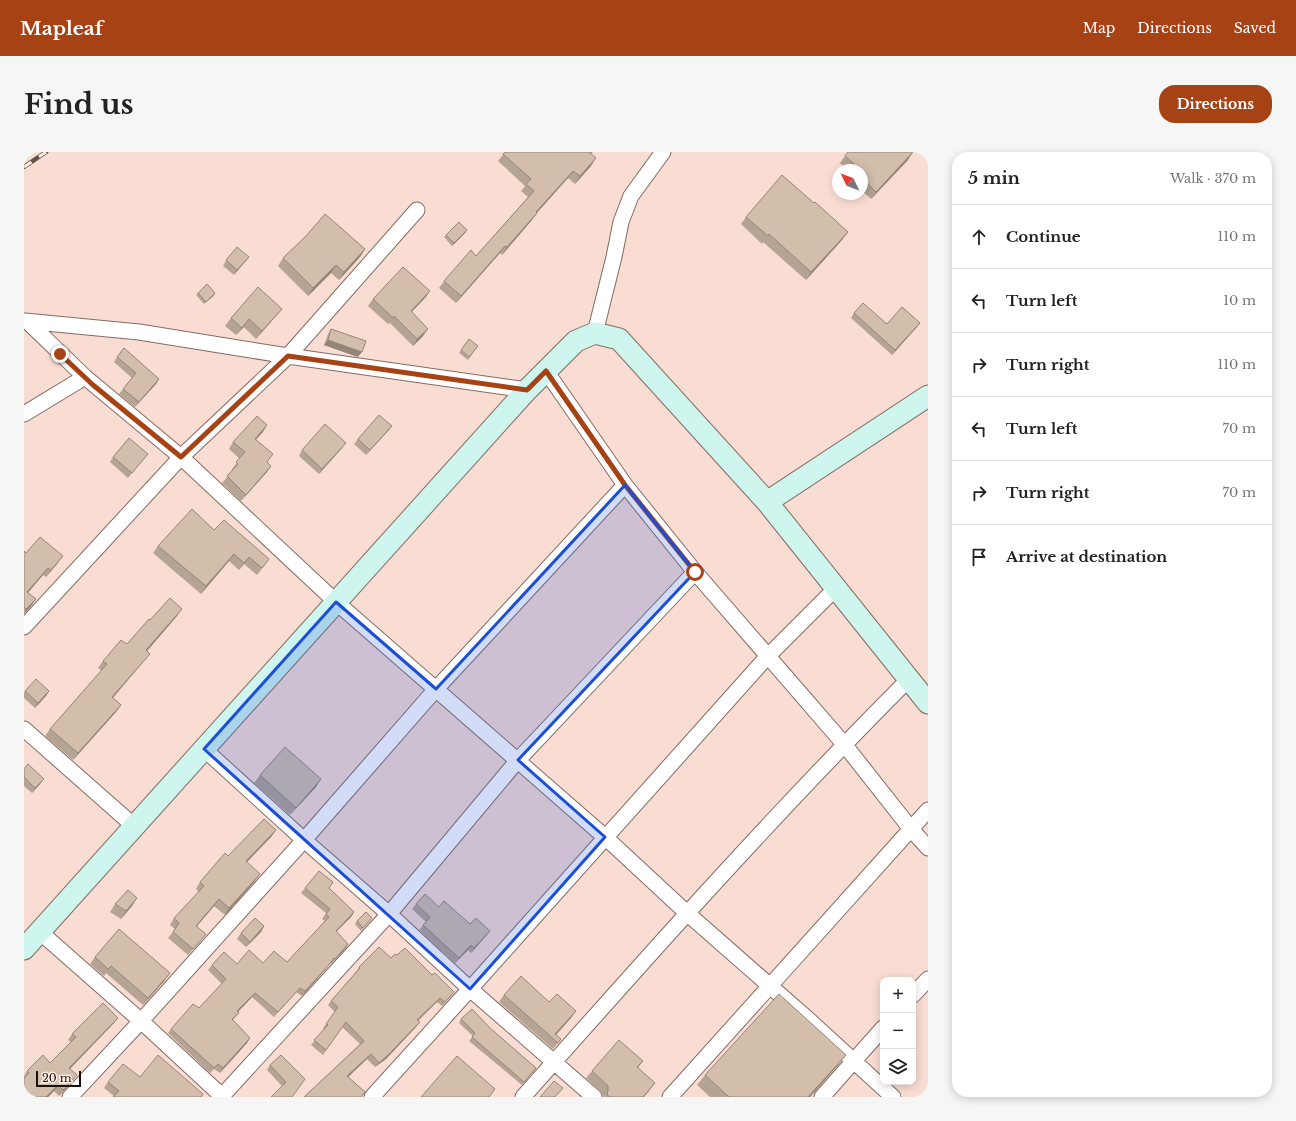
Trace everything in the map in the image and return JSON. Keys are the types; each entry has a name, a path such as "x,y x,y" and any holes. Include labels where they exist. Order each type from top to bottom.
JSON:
{"street":[{"path":"595,333 621,222 631,196 655,155"},
{"path":"24,628 181,457 288,356 417,210"},
{"path":"26,321 139,332 288,356 527,390"},
{"path":"26,321 85,377 181,457 336,602 605,837 688,914 893,1097"},
{"path":"24,949 527,390 576,341 595,333 619,339 766,502 928,703"},
{"path":"546,371 625,485 695,572 767,657 844,744 911,829 928,848"},
{"path":"24,414 85,377"},
{"path":"766,502 928,396"},
{"path":"70,1097 141,1021 304,840 436,689 625,485"},
{"path":"40,932 141,1021 222,1097 389,914 518,760 695,572"},
{"path":"372,1097 767,657 836,588"},
{"path":"523,1097 844,744 909,679"},
{"path":"24,729 134,826"},
{"path":"204,749 304,840 389,914 470,989 594,1097"},
{"path":"670,1097 928,810"},
{"path":"916,992 928,978"},
{"path":"822,1097 880,1031"}],"highlighted area":[{"path":"625,485 695,572 518,760 605,837 470,989 204,749 336,602 436,689"}],"building":[{"path":"505,152 591,152 590,153 596,158 580,176 573,171 507,247 505,246 461,296 444,281 471,250 476,256 534,191 526,184 531,179 503,154"},
{"path":"848,152 913,152 876,192 868,184 868,164 854,164 845,156"},
{"path":"782,175 848,232 811,272 769,234 768,236 746,217"},
{"path":"325,214 365,249 344,272 336,265 313,288 283,258 306,236"},
{"path":"459,222 467,230 454,243 446,235"},
{"path":"237,247 249,257 237,270 226,260"},
{"path":"403,267 430,291 411,311 428,329 417,339 394,316 393,318 373,299"},
{"path":"207,284 215,293 206,302 198,293"},
{"path":"258,287 282,309 262,331 249,319 242,328 231,318"},
{"path":"863,303 887,324 902,307 920,323 895,350 854,313"},
{"path":"331,329 366,341 362,352 328,340"},
{"path":"469,339 478,346 469,357 461,350"},
{"path":"124,348 159,379 139,402 123,389 136,373 117,357"},
{"path":"379,415 392,426 370,450 358,439"},
{"path":"257,416 267,425 255,439 273,454 267,462 271,466 246,495 227,476 238,464 236,462 245,452 233,442"},
{"path":"325,424 346,443 322,469 302,450"},
{"path":"129,438 148,454 132,473 113,457"},
{"path":"192,509 214,530 224,520 269,559 262,568 249,557 244,563 234,554 206,586 158,546"},
{"path":"40,537 63,556 51,570 48,568 27,592 36,599 26,609 24,607 24,551 26,553"},
{"path":"170,598 182,609 146,650 150,654 112,697 121,705 78,753 50,729 107,664 103,661 121,640 127,644"},
{"path":"36,679 49,691 38,703 25,691"},
{"path":"285,747 321,779 296,808 260,775"},
{"path":"28,764 44,779 35,788 24,777 24,769"},
{"path":"264,819 276,830 246,861 260,874 229,908 219,899 196,926 206,934 193,949 173,932 179,923 174,918 204,886 200,882 225,853 228,856"},
{"path":"319,871 333,882 329,888 354,912 336,931 348,944 305,991 300,988 278,1012 255,993 237,1011 239,1013 232,1019 250,1038 223,1068 218,1064 214,1068 171,1029 193,1004 199,1008 226,979 212,965 224,952 237,964 249,950 263,963 274,951 287,962 329,917 326,914 330,909 305,888"},
{"path":"128,890 137,898 126,911 115,904"},
{"path":"425,894 439,907 444,901 470,924 476,918 490,931 474,948 471,945 459,958 423,925 430,917 416,904"},
{"path":"366,912 372,918 363,928 357,921"},
{"path":"255,918 264,926 250,942 241,933"},
{"path":"119,929 170,973 148,998 111,966 108,969 95,957"},
{"path":"379,947 391,958 405,948 432,975 435,973 454,992 445,1002 440,998 417,1020 420,1022 379,1063 371,1054 347,1076 365,1092 361,1097 304,1097 364,1041 346,1022 326,1050 314,1040 328,1025 326,1024 338,1007 331,1001 360,968 359,967"},
{"path":"521,976 549,1002 557,994 576,1011 555,1034 561,1039 558,1043 504,995"},
{"path":"779,994 846,1055 808,1097 729,1097 705,1075"},
{"path":"103,1003 118,1018 69,1068 77,1075 63,1090 58,1085 46,1097 24,1097 24,1078 29,1073 27,1071 43,1055 50,1063 76,1037 72,1034"},
{"path":"472,1009 490,1028 536,1068 524,1082 472,1037 475,1033 461,1019"},
{"path":"619,1040 643,1061 637,1067 655,1083 643,1097 609,1097 607,1094 608,1086 592,1071"},
{"path":"158,1055 203,1094 201,1097 113,1097 119,1091 108,1082 123,1064 140,1077"},
{"path":"281,1055 305,1079 292,1097 271,1097 286,1082 270,1065"},
{"path":"457,1056 495,1089 489,1097 421,1097"},
{"path":"554,1081 563,1088 555,1097 540,1097"}],"railway":[{"path":"24,167 46,152"}],"route":[{"path":"60,354 93,385 181,457 288,356 527,390 546,371 625,485 695,572"}]}
